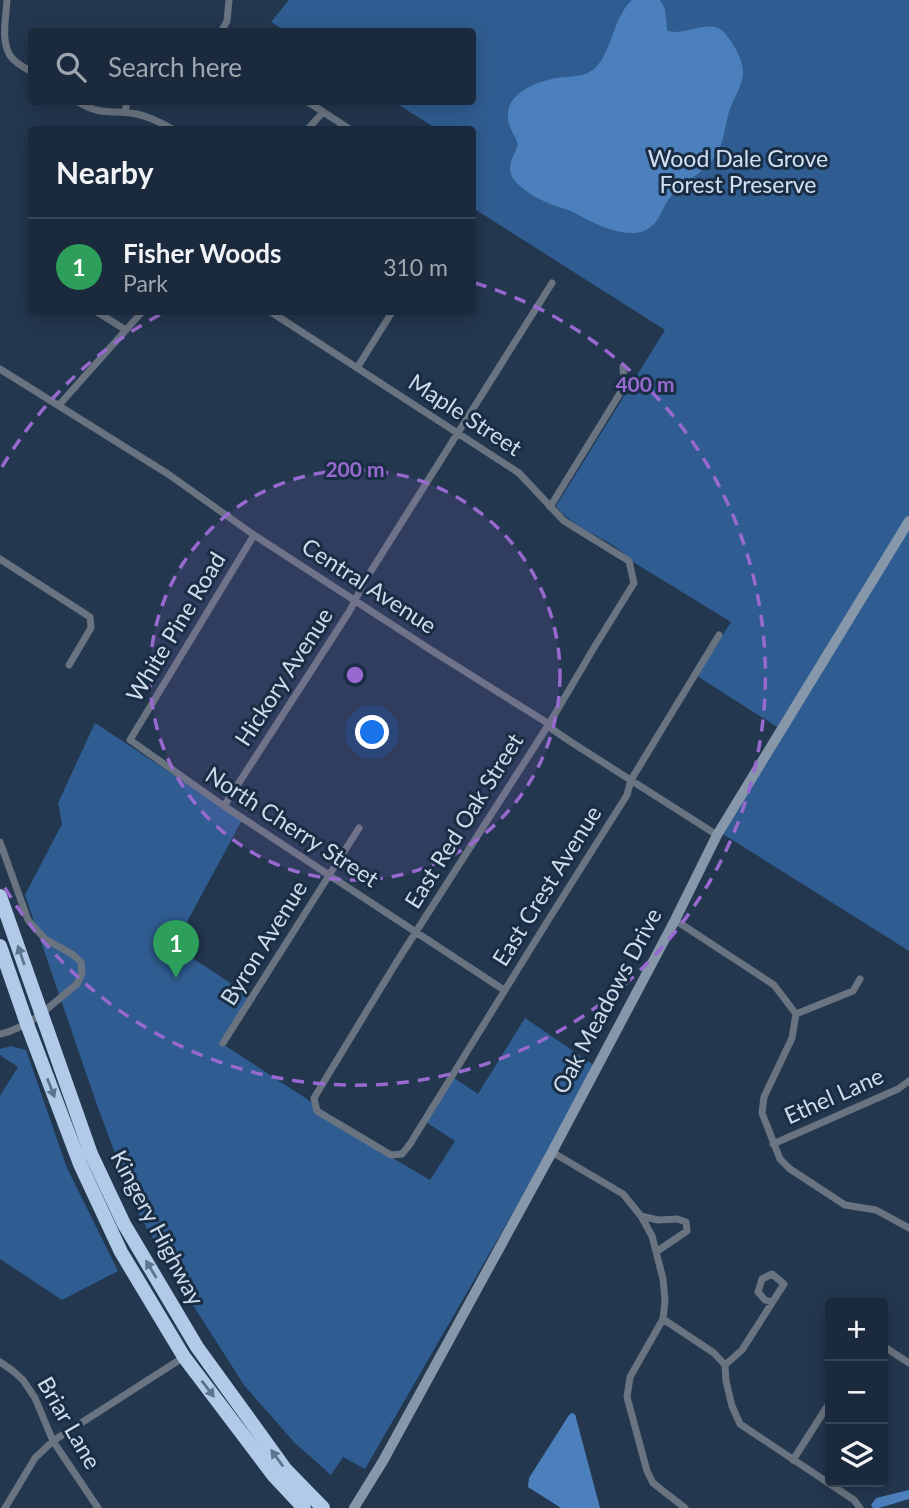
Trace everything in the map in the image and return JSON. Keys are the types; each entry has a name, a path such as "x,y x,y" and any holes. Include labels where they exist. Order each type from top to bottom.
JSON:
{"highway":[{"name":"Kingery Highway","path":"0,896 91,1154 124,1224 197,1347 286,1470 323,1508"},
{"name":"Kingery Highway","path":"0,946 80,1164 121,1252 184,1357 274,1476 304,1508"}],"street":[{"path":"7,0 7,49 12,59 28,69"},
{"path":"223,28 229,0"},
{"path":"85,105 102,113 125,112 141,115 167,126"},
{"path":"125,112 126,105"},
{"path":"312,105 345,126"},
{"path":"311,126 323,112"},
{"name":"Hickory Avenue","path":"223,806 349,612 354,599 456,432 552,282"},
{"path":"102,315 126,330"},
{"path":"60,405 139,315"},
{"name":"Maple Street","path":"276,315 519,473 565,522 629,561"},
{"path":"356,368 390,315"},
{"path":"550,506 622,390 623,367"},
{"name":"Central Avenue","path":"0,369 168,474 254,535 717,835"},
{"name":"Oak Meadows Drive","path":"354,1508 390,1449 552,1152 717,835 909,521"},
{"name":"White Pine Road","path":"130,740 254,535"},
{"path":"0,559 90,617 90,628 69,665"},
{"name":"East Red Oak Street","path":"402,1154 391,1155 317,1111 314,1098 549,724 634,583 629,561"},
{"name":"East Crest Avenue","path":"402,1154 456,1072 504,990 627,795 631,780 719,635"},
{"name":"North Cherry Street","path":"130,740 223,806 504,990"},
{"name":"Byron Avenue","path":"223,1043 359,828"},
{"path":"0,842 27,920 45,939 81,962 82,973 77,984 41,1014 27,1024 0,1034"},
{"path":"675,920 774,985 796,1014 792,1038 764,1097 762,1113 780,1158 790,1169 845,1205 876,1210 909,1228"},
{"path":"796,1014 853,991 860,979"},
{"name":"Ethel Lane","path":"773,1144 909,1081"},
{"path":"552,1152 623,1195 641,1216 652,1236 663,1279 663,1320 631,1377 627,1397 647,1471 653,1483 685,1508"},
{"path":"641,1216 686,1222 687,1231 656,1252"},
{"path":"724,1365 742,1350 772,1302"},
{"path":"663,1320 714,1353 724,1365 732,1406 740,1424 854,1500 860,1508"},
{"path":"888,1349 909,1363"},
{"path":"3,1507 35,1458 53,1441 184,1357"},
{"name":"Briar Lane","path":"0,1362 23,1380 35,1398 53,1441 98,1508"},
{"path":"793,1460 825,1410"}],"green space":[{"name":"Wood Dale Grove Forest Preserve","path":"289,0 909,0 909,951 723,834 785,732 697,676 731,622 633,562 615,547 564,515 556,506 665,330 476,210 476,126 432,126 399,105 476,105 476,28 281,28 271,22"},
{"path":"95,723 242,820 174,946 250,996 221,1043 313,1103 316,1113 430,1180 455,1141 426,1122 454,1078 478,1094 525,1018 595,1066 365,1469 343,1457 331,1475 294,1442 244,1385 168,1266 134,1205 96,1102 25,895 62,824 58,803"},
{"path":"11,1046 26,1050 67,1168 118,1271 62,1300 0,1259 0,1096 18,1067 0,1055 0,1049"}],"shaded area":[{"path":"632,0 660,0 665,9 667,30 680,32 710,26 723,31 734,45 743,74 717,154 704,169 673,194 650,228 627,233 598,225 543,201 522,188 510,170 518,144 510,126 508,111 515,97 528,88 551,79 581,75 597,66 621,15"},
{"path":"572,1413 575,1414 600,1508 561,1508 528,1487 529,1478"},
{"path":"909,1490 909,1499 879,1508 873,1508 871,1505 876,1498"}],"place":[{"name":"Fisher Woods","path":"176,978"}]}
